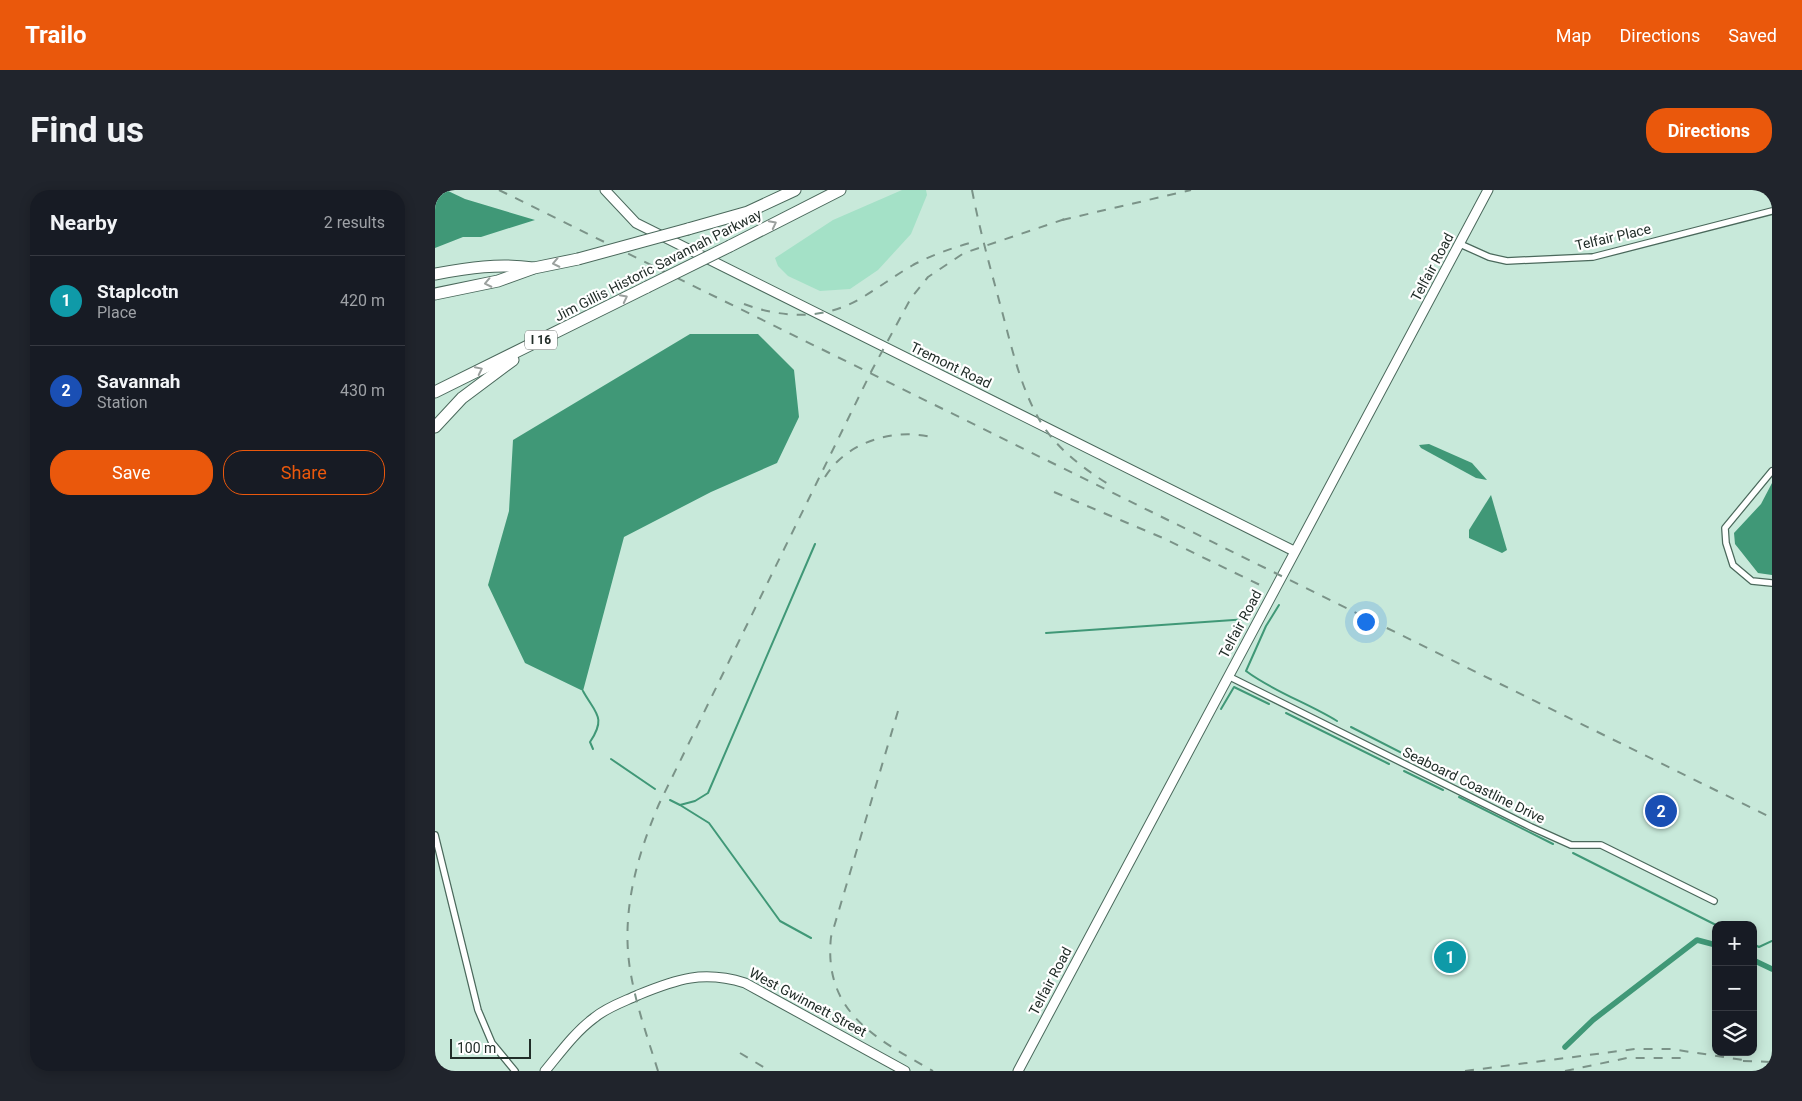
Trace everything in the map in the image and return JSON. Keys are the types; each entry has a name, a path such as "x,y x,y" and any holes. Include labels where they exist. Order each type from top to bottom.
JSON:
{"highway":[{"name":"Jim Gillis Historic Savannah Parkway","path":"435,294 498,281 534,268 578,259 748,212 795,190"},
{"name":"Jim Gillis Historic Savannah Parkway","path":"435,392 840,190"},
{"path":"435,274 489,265 509,264 534,268"},
{"path":"435,427 462,398 499,370 554,333"}],"street":[{"name":"Tremont Road","path":"605,190 636,223 1294,551"},
{"name":"Telfair Road","path":"1018,1071 1488,190"},
{"name":"Telfair Place","path":"1460,244 1507,261 1593,257 1772,211"},
{"path":"1772,471 1725,528 1726,543 1733,565 1752,581 1772,583"},
{"name":"Seaboard Coastline Drive","path":"1228,676 1531,827 1571,845 1601,845 1713,901"},
{"path":"435,835 478,1010 492,1043 515,1071"},
{"name":"West Gwinnett Street","path":"545,1071 582,1028 608,1008 671,981 698,976 724,976 745,983 905,1071"}],"shaded area":[{"path":"435,190 446,190 465,199 535,220 481,237 463,237 435,248"},
{"path":"902,190 926,190 927,195 911,234 878,270 850,289 820,291 788,276 778,266 775,258 833,220"},
{"path":"690,334 758,334 794,370 799,417 777,463 711,492 624,537 583,691 525,663 488,585 509,511 513,440"},
{"path":"1429,444 1472,463 1487,480 1476,478 1421,448 1419,445"},
{"path":"1772,483 1772,575 1758,573 1735,544 1734,533 1761,504"},
{"path":"1491,495 1507,550 1502,553 1469,538 1469,530"}],"waterway":[{"path":"670,800 680,805 695,801 708,793 815,544"},
{"path":"1279,605 1266,626 1246,671 1268,685 1337,721"},
{"path":"1046,633 1248,619"},
{"path":"1221,709 1234,687 1269,704"},
{"path":"583,691 597,715 598,727 590,742 593,749"},
{"path":"1286,713 1389,764"},
{"path":"1351,727 1447,776"},
{"path":"611,759 655,789"},
{"path":"1404,771 1443,790"},
{"path":"1463,783 1480,791"},
{"path":"1459,797 1553,844"},
{"path":"680,805 709,823 780,921 811,938"},
{"path":"1573,853 1712,923"},
{"path":"1565,1047 1593,1020 1697,940 1712,944"},
{"path":"1757,946 1759,947 1772,941"},
{"path":"1757,962 1772,969"}],"railway":[{"path":"499,190 1772,818"},
{"path":"972,190 982,237 1011,344 1029,400 1043,426 1064,451 1108,484"},
{"path":"1062,220 1191,190"},
{"path":"658,1071 633,987 628,953 628,931 629,909 637,866 659,804 872,370 911,298 928,277 964,253 1068,218"},
{"path":"744,304 758,309 787,314 802,315 830,311 858,300 921,261 977,241"},
{"path":"825,477 846,454 874,440 904,434 935,438"},
{"path":"1054,492 1163,538 1260,585"},
{"path":"898,711 831,937 831,963 836,986 845,1004 858,1020 874,1035 933,1071"},
{"path":"1465,1071 1635,1049 1671,1049 1750,1061"},
{"path":"740,1053 770,1071"},
{"path":"1565,1071 1627,1058 1686,1058"},
{"path":"1743,1061 1772,1062"}],"place":[{"name":"Savannah","path":"1661,811"},
{"name":"Staplcotn","path":"1450,957"}]}
